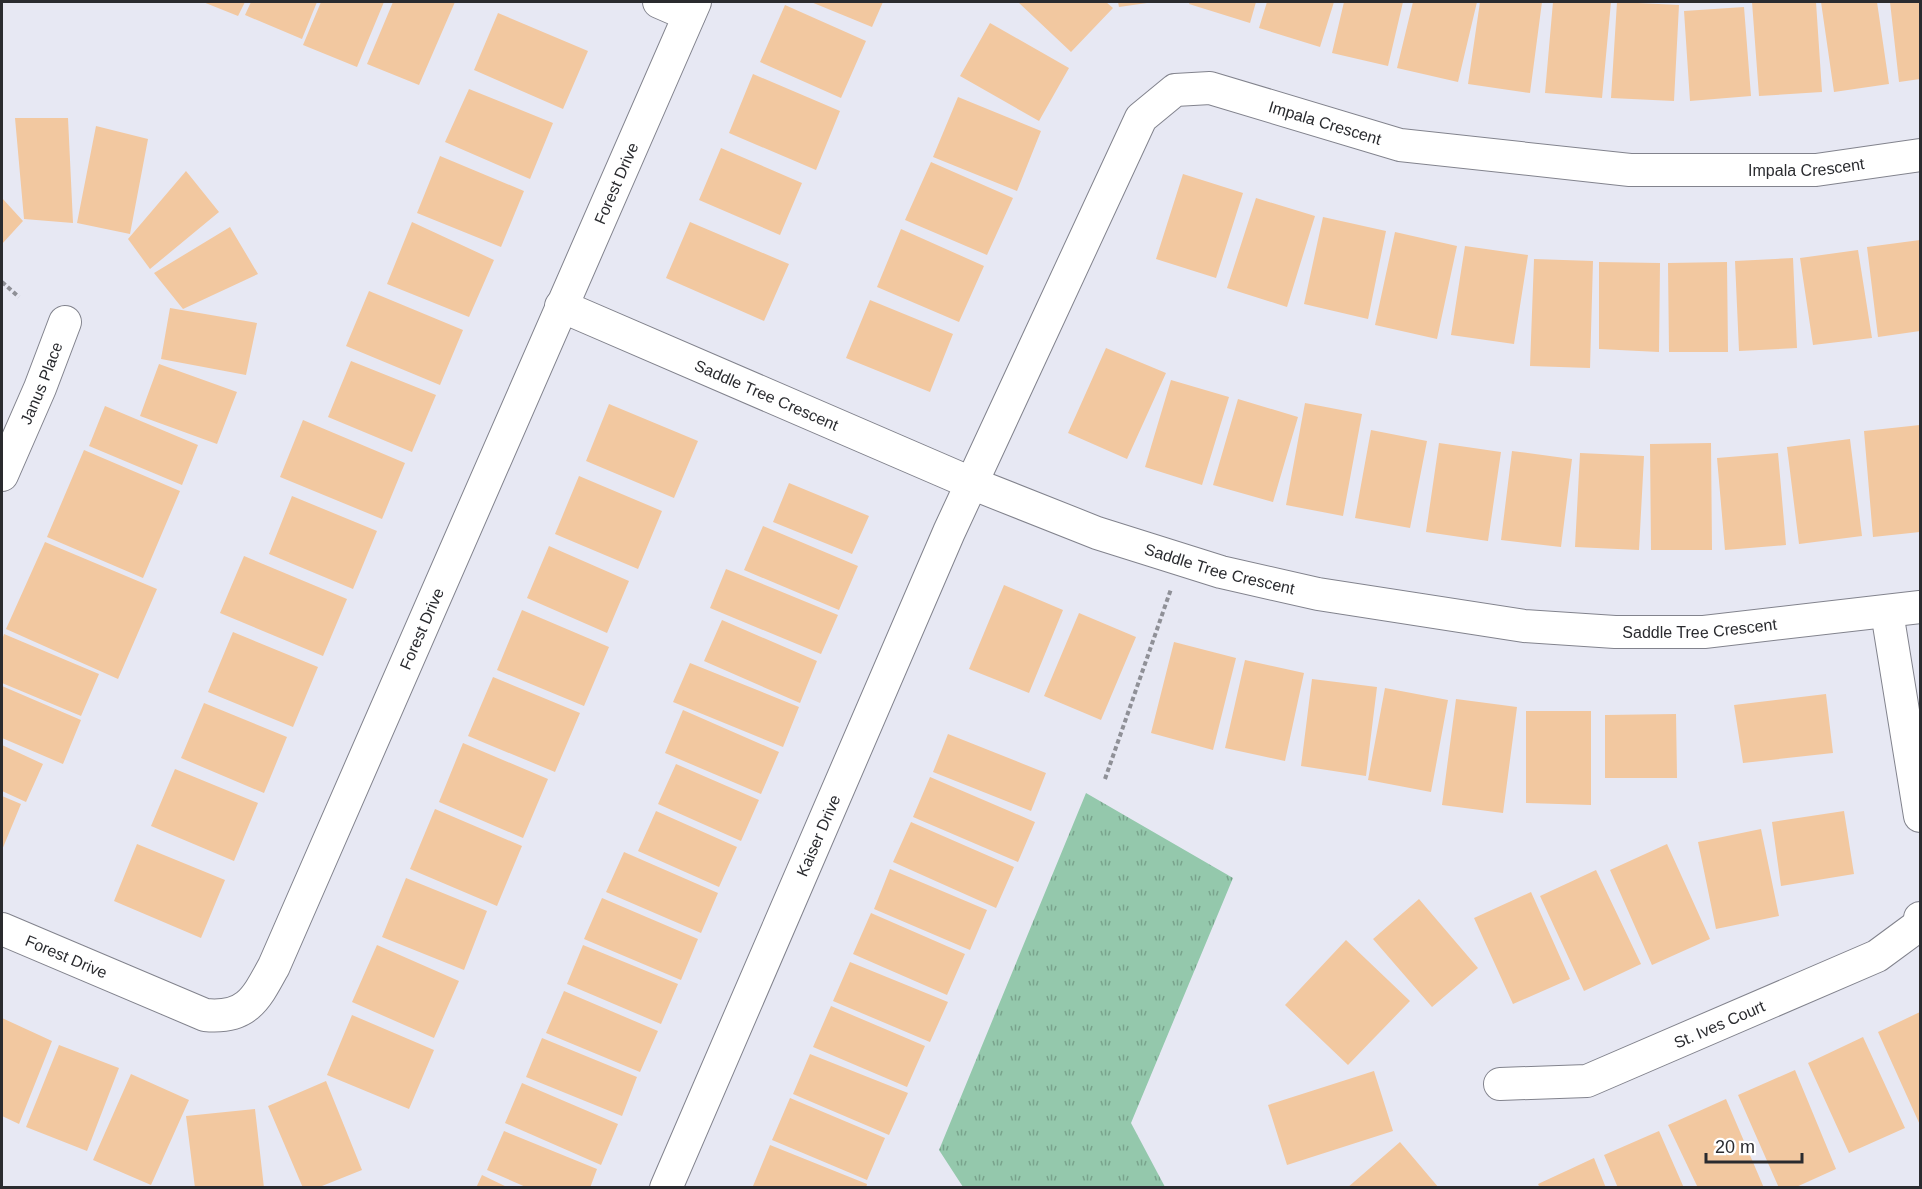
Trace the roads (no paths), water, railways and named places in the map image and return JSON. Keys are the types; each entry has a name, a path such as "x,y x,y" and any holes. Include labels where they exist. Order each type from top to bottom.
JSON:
{"street":[{"path":"659,2 692,8"},
{"name":"Forest Drive","path":"2,929 206,1015 224,1017 243,1010 260,992 274,966 692,8"},
{"name":"Impala Crescent","path":"971,483 1141,118 1175,90 1210,88 1400,145 1630,170 1816,170 1920,155"},
{"name":"Saddle Tree Crescent","path":"561,306 971,483 1097,533 1181,560 1318,594 1524,626 1615,632 1704,632 1920,607"},
{"name":"Janus Place","path":"2,475 65,322"},
{"name":"Kaiser Drive","path":"666,1188 971,483"},
{"path":"1887,612 1920,816"},
{"name":"St. Ives Court","path":"1500,1084 1587,1081 1877,956 1919,925 1920,918"}]}
